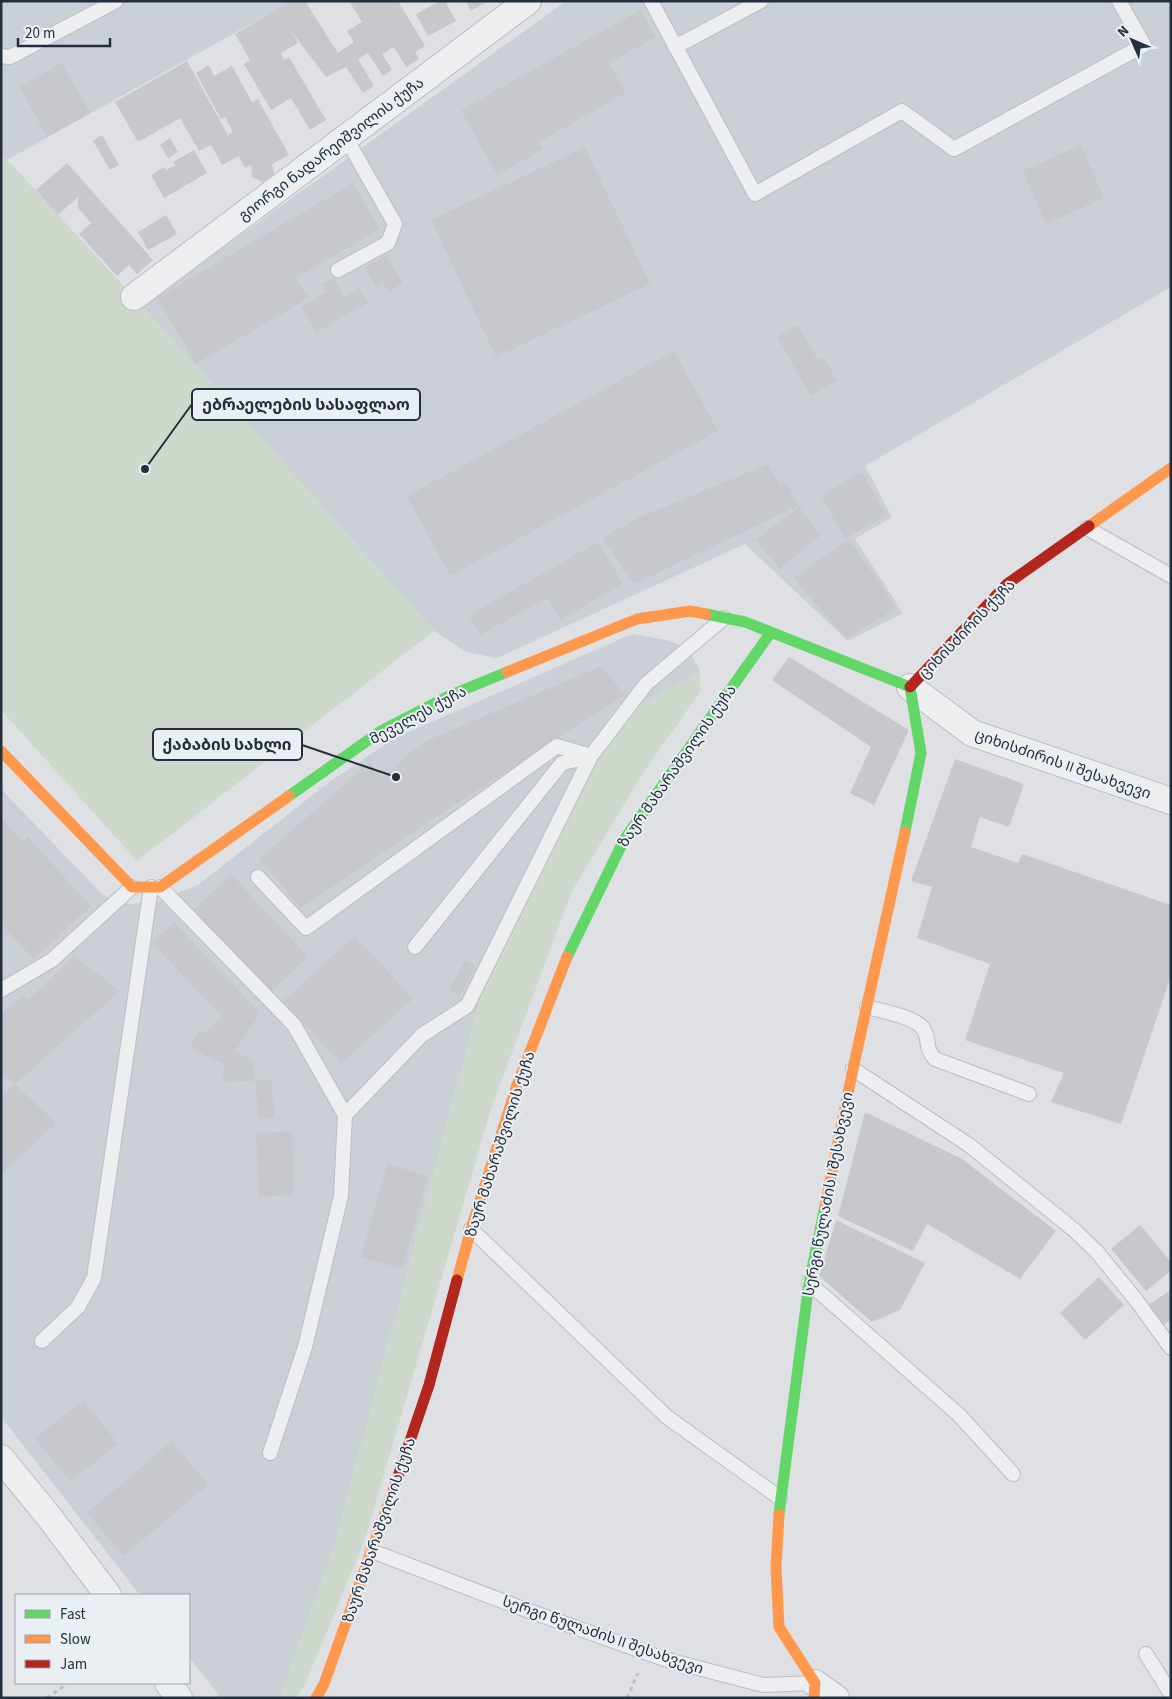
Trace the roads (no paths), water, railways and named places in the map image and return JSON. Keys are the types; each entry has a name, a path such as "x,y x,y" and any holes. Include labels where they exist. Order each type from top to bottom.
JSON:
{"street":[{"name":"გიორგი ნადარეიშვილის ქუჩა","path":"134,297 528,1"},
{"name":"ციხისძირის ქუჩა","path":"771,632 910,687 1007,584 1171,468"},
{"name":"მეველეს ქუჩა","path":"155,887 381,731 451,695 636,619 690,611 745,622 771,632"},
{"name":"ზაურ მახარაშვილის ქუჩა","path":"316,1698 324,1684 372,1552 429,1385 471,1229 517,1085 561,971 624,840 771,632"},
{"name":"ციხისძირის II შესახვევი","path":"910,687 972,733 1171,801"},
{"name":"სერგი წულაძის I შესახვევი","path":"814,1690 779,1627 776,1568 780,1498 809,1283 921,753 910,687"},
{"path":"1,751 132,887 155,887"},
{"path":"1,1458 50,1518 107,1594"},
{"path":"169,1684 179,1698"},
{"path":"814,1690 836,1698"}],"lane":[{"path":"1,56 10,57 116,1"},
{"path":"651,1 756,194 902,111 954,149 1144,45 1119,1"},
{"path":"675,47 751,3"},
{"path":"338,270 388,243 395,224 346,138"},
{"path":"1087,528 1171,576"},
{"path":"345,1115 422,1035 467,1006 591,756 646,684 724,618"},
{"path":"258,877 306,928 557,746 591,756"},
{"path":"415,947 562,763 591,756"},
{"path":"1,990 52,960 132,887"},
{"path":"155,887 294,1025 345,1115 341,1196 305,1347 270,1453"},
{"path":"42,1341 78,1307 94,1278 155,887"},
{"path":"867,1007 910,1019 919,1024 925,1031 929,1052 935,1059 1029,1094"},
{"path":"853,1069 969,1145 1073,1229 1098,1252 1171,1348"},
{"path":"471,1229 667,1417 780,1498"},
{"path":"809,1283 959,1414 1013,1474"},
{"name":"სერგი წულაძის II შესახვევი","path":"372,1552 664,1659 763,1686 814,1690"},
{"path":"1146,1654 1171,1694"}],"place":[{"name":"ებრაელების სასაფლაო","path":"145,469"},
{"name":"ქაბაბის სახლი","path":"396,777"}]}
